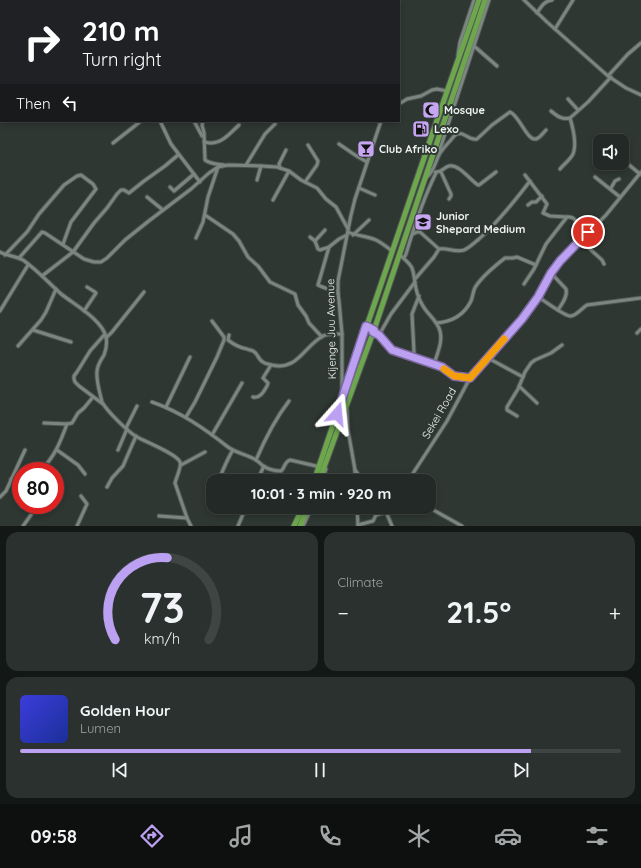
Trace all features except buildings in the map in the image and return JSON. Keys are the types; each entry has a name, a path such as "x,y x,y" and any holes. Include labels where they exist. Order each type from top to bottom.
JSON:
{"highway":[{"path":"316,474 479,0"},
{"path":"322,474 346,403 401,256 424,179 485,0"},
{"path":"366,326 373,331"},
{"path":"360,345 367,348"},
{"path":"294,526 300,514"},
{"path":"300,526 305,514"}],"street":[{"path":"456,66 460,42 474,0"},
{"path":"401,256 406,256 420,208 434,172 436,161 489,0"},
{"path":"524,0 609,77 626,88 641,95"},
{"path":"537,13 544,3 552,0"},
{"path":"555,29 573,0"},
{"path":"551,111 560,118 570,118 588,102 628,54 641,43"},
{"path":"474,46 497,66"},
{"path":"400,103 407,98 421,96 432,90 437,89 447,91"},
{"path":"568,99 578,110"},
{"path":"436,161 444,147 457,134 462,134 471,140 477,139 492,125 510,112 514,114 532,139 538,138 546,130"},
{"path":"560,169 572,156 574,150 574,133 570,118"},
{"path":"113,143 140,122"},
{"path":"160,122 178,155 200,182"},
{"path":"195,122 200,130 204,141"},
{"path":"203,122 205,160 216,164 261,166 280,168 289,171 317,188 326,199 336,207 348,232 375,240 392,251"},
{"name":"Kijenge Juu Avenue","path":"342,399 342,334 338,277 354,205 381,122"},
{"path":"246,165 264,134 275,124"},
{"path":"204,141 211,143 222,140 239,125"},
{"path":"339,144 367,162"},
{"path":"305,182 317,165 318,161 308,145"},
{"path":"280,168 279,164 286,150"},
{"path":"42,276 73,252 121,190 124,190 129,194 178,155"},
{"path":"629,164 640,173"},
{"path":"19,258 42,232 46,233 88,261 101,262 107,258 124,240 182,197 209,173 218,167 228,165"},
{"path":"257,180 261,166"},
{"path":"196,238 204,222 211,189 218,167"},
{"path":"424,179 434,172 441,172 448,167 455,167 479,185 496,172"},
{"path":"273,200 289,171"},
{"path":"441,172 451,194 449,199"},
{"name":"Sekei Road","path":"412,474 447,420 470,378 522,319 538,297 551,273 560,261 606,215 640,173"},
{"path":"170,187 174,190 194,174"},
{"path":"5,255 27,232 39,214 64,185 77,176 82,175 93,184 96,189 71,222 63,244"},
{"path":"525,175 548,205 543,212 544,213 550,216 570,217 588,232"},
{"path":"596,177 620,197"},
{"path":"611,188 619,179"},
{"path":"413,234 420,232 439,249 443,248 451,251 463,250 491,228 530,181"},
{"path":"359,188 375,195"},
{"path":"528,205 532,202 536,202 542,196"},
{"path":"147,197 163,210"},
{"path":"205,215 233,234 239,241 248,257 258,266 270,282 295,294 298,305 306,316 309,324 322,337"},
{"path":"524,284 536,265 546,244 567,217"},
{"path":"353,234 369,220"},
{"path":"315,241 325,230"},
{"path":"310,237 315,241 319,250 330,247 348,232"},
{"path":"580,240 601,259 604,264"},
{"path":"330,247 318,285 338,293"},
{"path":"379,335 415,281 439,249"},
{"path":"0,252 5,255 19,258 100,325 106,338 105,353 98,365 97,371 103,404"},
{"path":"401,256 413,269 423,307 436,322 440,330 441,338 434,364"},
{"path":"436,322 448,322 459,316 470,301 475,287 505,258 517,257 536,265"},
{"path":"0,311 28,265"},
{"path":"551,273 567,291 567,296 558,310"},
{"path":"84,311 96,293 87,287"},
{"path":"18,346 44,316 56,289"},
{"path":"106,338 144,292"},
{"path":"413,357 412,314 419,296"},
{"path":"538,297 566,315 571,316 582,308 590,305 641,298"},
{"path":"186,417 195,402 224,340 212,321"},
{"path":"636,333 641,329"},
{"path":"33,330 71,342"},
{"path":"373,331 379,335 392,350 442,367 454,376 470,378"},
{"path":"105,334 90,351 74,376 75,382 78,386 103,404 126,428 136,436 158,446 180,461 181,465"},
{"path":"230,335 228,340 231,343 253,350 263,363 281,366 293,363 322,337 328,334 342,334"},
{"path":"517,416 508,410 507,407 519,386 524,372 531,363 551,353 562,345"},
{"path":"166,407 190,357"},
{"path":"488,358 523,377"},
{"path":"253,397 259,397 267,386 268,383 263,378 271,364"},
{"path":"212,435 242,383"},
{"path":"519,386 537,403"},
{"path":"44,423 67,424 73,422 78,413 93,397"},
{"path":"256,460 277,418 289,401"},
{"path":"152,402 186,417 228,447 274,470 281,471 290,460 316,466"},
{"path":"346,403 354,474"},
{"path":"118,450 126,428 137,406"},
{"path":"49,462 60,443 67,424"},
{"path":"338,427 348,430"},
{"path":"107,487 112,478 123,466 136,436"},
{"path":"20,462 25,450"},
{"path":"56,450 74,462 85,474"},
{"path":"222,474 233,450"},
{"path":"191,526 187,518 176,479 181,465 205,452"},
{"path":"324,474 330,452"},
{"path":"260,474 264,466"},
{"path":"354,470 357,474"},
{"path":"0,497 6,491 12,479"},
{"path":"77,526 87,504 81,496"},
{"path":"436,511 462,526"},
{"path":"23,526 32,514"},
{"path":"238,526 243,514"},
{"path":"303,526 309,514"},
{"path":"357,514 358,525 372,522 376,515 383,514"},
{"path":"387,514 392,526"},
{"path":"159,516 187,518"}],"slow traffic":[{"path":"444,369 456,377 470,378 504,339"}],"place":[{"name":"Mosque","path":"431,110"},
{"name":"Lexo","path":"421,129"},
{"name":"Club Afriko","path":"366,149"},
{"name":"Junior Shepard Medium","path":"423,222"}],"route":[{"path":"337,414 366,326 374,330 373,332 378,334 392,350 442,367 456,377 470,378 522,319 538,297 554,267 588,232"}]}
